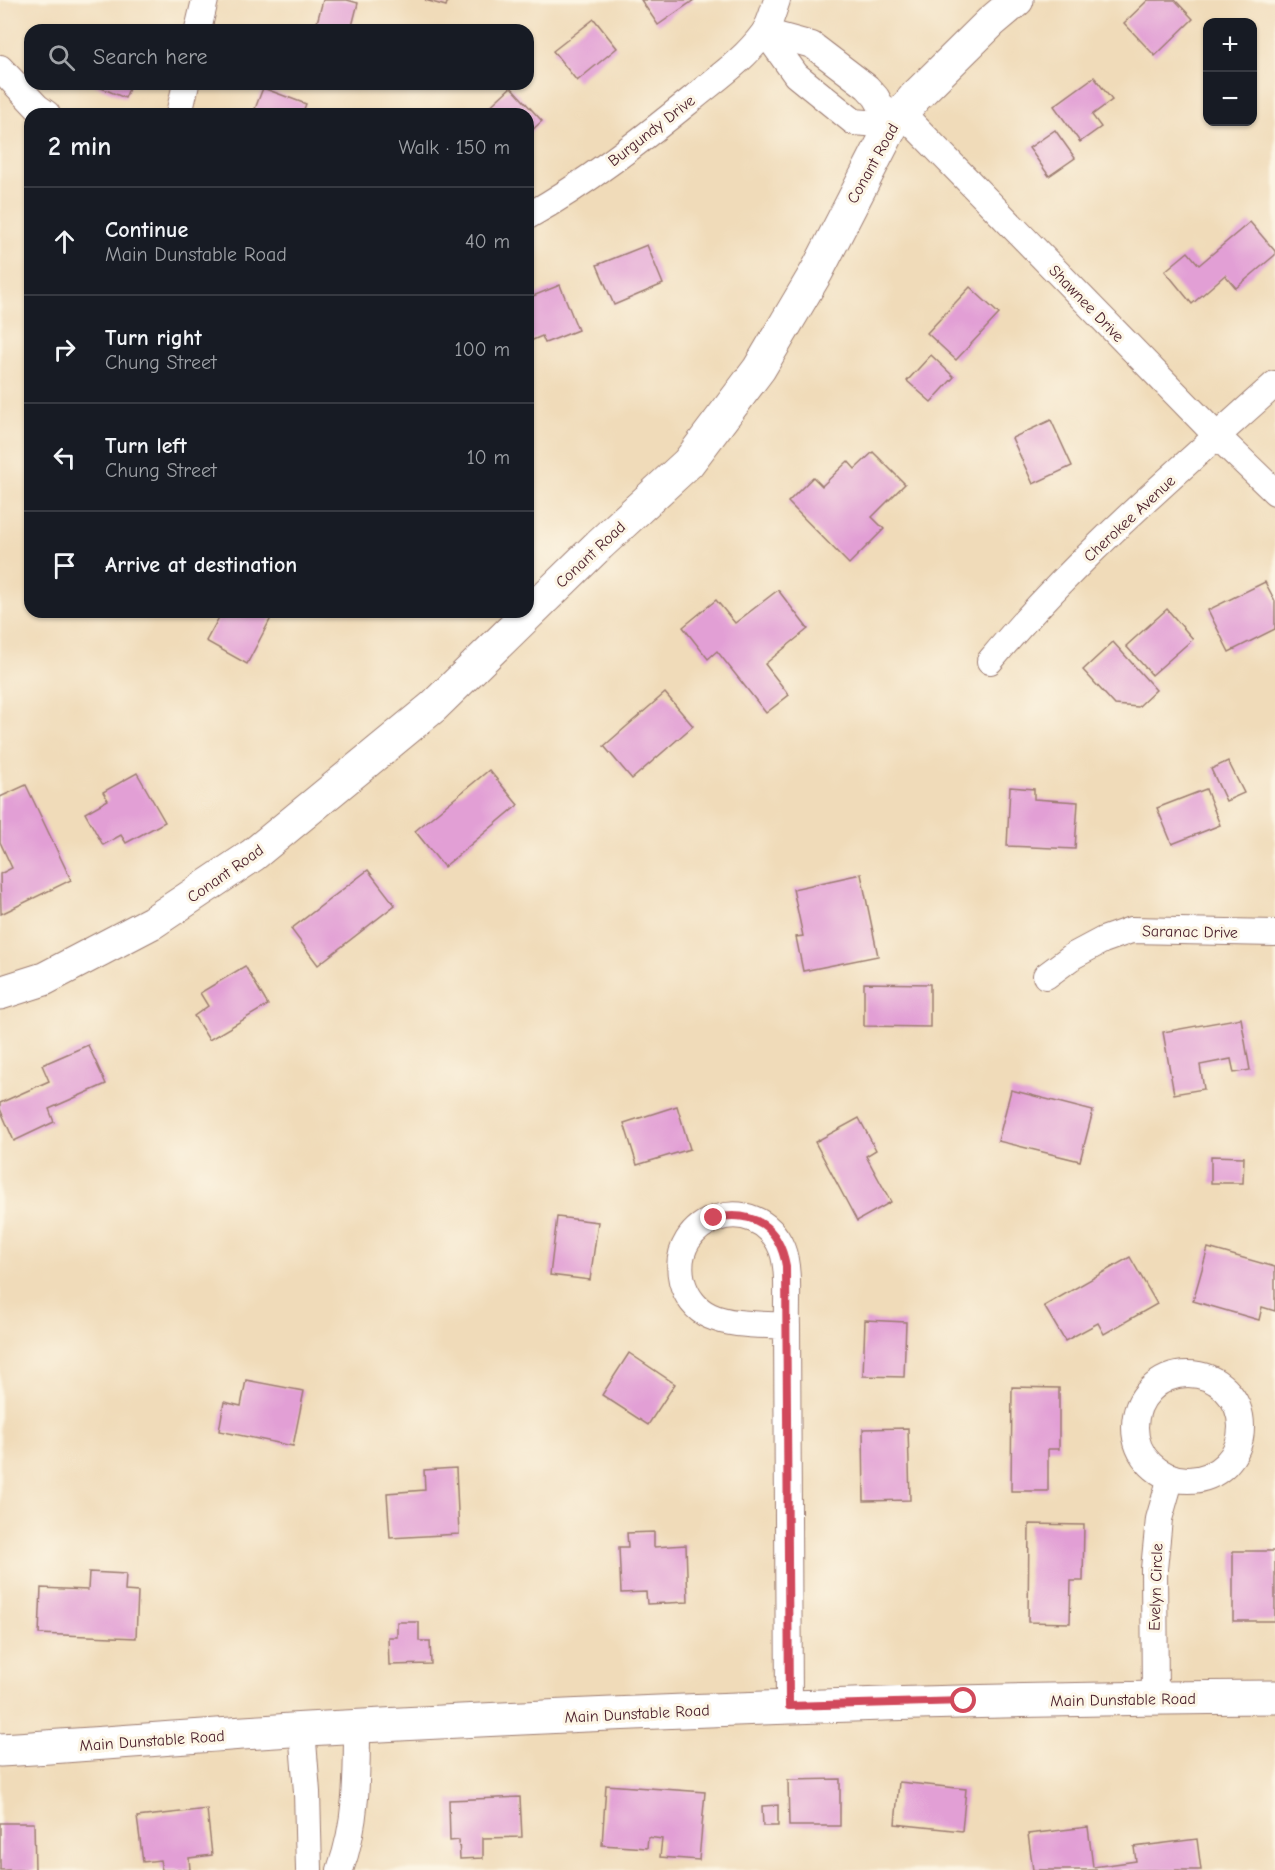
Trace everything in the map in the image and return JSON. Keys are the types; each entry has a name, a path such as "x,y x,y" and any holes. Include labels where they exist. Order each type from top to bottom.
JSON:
{"street":[{"path":"199,24 205,0"},
{"name":"Burgundy Drive","path":"534,212 651,132 743,58 765,32 777,0"},
{"name":"Conant Road","path":"534,608 688,463 759,369 817,271 897,118 991,22 1017,0"},
{"path":"765,32 812,45 867,87 897,118"},
{"path":"765,32 796,75 854,122 897,118"},
{"path":"0,68 38,108"},
{"path":"180,108 185,90"},
{"name":"Shawnee Drive","path":"897,118 1275,492"},
{"name":"Cherokee Avenue","path":"990,661 1030,615 1127,518 1275,384"},
{"name":"Conant Road","path":"0,993 44,979 153,922 253,855 433,707 524,618"},
{"name":"Saranac Drive","path":"1046,976 1073,956 1103,940 1131,930 1275,933"},
{"path":"787,1326 725,1321 708,1315 693,1304 684,1288 680,1271 682,1254 688,1239 700,1226 714,1218 730,1215 747,1217 762,1224 774,1235 783,1250 786,1266 787,1326 789,1706"},
{"path":"1186,1374 1204,1376 1218,1384 1231,1396 1238,1411 1240,1427 1238,1443 1230,1458 1219,1470 1196,1479 1171,1477 1155,1469 1143,1455 1136,1438 1135,1419 1141,1402 1152,1388 1168,1378 1186,1374"},
{"name":"Evelyn Circle","path":"1155,1698 1154,1560 1159,1519 1171,1477"},
{"name":"Main Dunstable Road","path":"0,1750 302,1729 789,1706 1155,1698 1275,1698"},
{"path":"340,1870 347,1852 356,1800 357,1726"},
{"path":"302,1729 308,1792 309,1870"}],"building":[{"path":"323,0 347,0 358,3 353,24 317,24"},
{"path":"425,0 448,0 446,6"},
{"path":"641,0 694,0 658,25"},
{"path":"1148,0 1175,0 1193,19 1155,56 1124,23"},
{"path":"594,19 617,48 577,81 553,51"},
{"path":"1094,77 1112,100 1092,115 1101,127 1080,142 1054,106"},
{"path":"106,90 128,90 125,98"},
{"path":"262,90 268,90 306,104 304,108 255,108"},
{"path":"508,90 514,90 530,108 488,108"},
{"path":"534,112 542,121 534,128"},
{"path":"1055,130 1075,158 1049,176 1029,148"},
{"path":"1250,222 1275,251 1275,255 1236,288 1225,275 1192,304 1165,271 1188,252 1199,265"},
{"path":"647,245 663,284 614,305 597,265"},
{"path":"560,285 578,330 545,343 542,336 534,339 534,296"},
{"path":"970,287 999,314 956,360 927,333"},
{"path":"931,355 954,377 931,402 907,381"},
{"path":"1051,420 1072,466 1033,484 1012,438"},
{"path":"873,452 905,484 872,517 884,529 849,564 788,502 813,477 822,486 848,461 855,469"},
{"path":"1265,582 1275,601 1275,629 1229,652 1208,610"},
{"path":"778,590 808,629 765,664 789,695 766,713 717,651 708,659 683,627 716,600 735,623"},
{"path":"1167,609 1193,639 1152,675 1126,646"},
{"path":"219,618 271,618 247,664 206,641"},
{"path":"1113,642 1156,690 1138,707 1115,705 1083,670"},
{"path":"665,693 693,726 632,779 604,746"},
{"path":"1228,761 1244,793 1226,801 1211,769"},
{"path":"489,770 518,805 444,867 415,831"},
{"path":"137,773 165,822 126,843 121,835 103,845 85,813 108,800 103,792"},
{"path":"26,785 71,880 1,914 0,874 12,868 0,842 0,797"},
{"path":"1010,787 1034,789 1034,799 1078,802 1075,849 1007,846"},
{"path":"1206,789 1220,825 1172,844 1157,808"},
{"path":"368,870 395,905 318,965 291,929"},
{"path":"861,874 878,956 803,971 796,937 803,936 793,889"},
{"path":"245,966 268,1005 209,1040 194,1016 208,1006 200,993"},
{"path":"864,983 930,984 930,1027 864,1026"},
{"path":"1241,1018 1250,1070 1234,1073 1231,1059 1200,1065 1204,1089 1174,1094 1163,1032"},
{"path":"88,1045 106,1084 49,1109 54,1122 14,1141 0,1109 0,1103 49,1081 42,1065"},
{"path":"1011,1090 1093,1111 1080,1161 998,1141"},
{"path":"677,1106 690,1149 637,1165 624,1123"},
{"path":"859,1118 876,1150 866,1156 891,1202 857,1221 815,1142"},
{"path":"1211,1156 1244,1157 1243,1183 1211,1183"},
{"path":"557,1217 598,1222 590,1280 550,1275"},
{"path":"1208,1248 1275,1267 1275,1311 1262,1307 1259,1320 1193,1301"},
{"path":"1130,1257 1157,1304 1104,1334 1098,1323 1065,1341 1044,1306"},
{"path":"865,1320 906,1322 904,1377 863,1376"},
{"path":"629,1353 675,1384 648,1425 602,1395"},
{"path":"246,1380 304,1391 293,1446 219,1431 224,1402 241,1406"},
{"path":"1012,1387 1059,1388 1059,1449 1048,1449 1048,1491 1011,1491"},
{"path":"908,1428 910,1500 864,1501 863,1429"},
{"path":"456,1468 459,1534 390,1538 387,1493 425,1490 424,1470"},
{"path":"1029,1524 1084,1525 1083,1581 1071,1581 1070,1623 1028,1622"},
{"path":"654,1532 654,1547 686,1545 688,1602 647,1604 646,1592 621,1593 619,1547 628,1547 627,1533"},
{"path":"1233,1551 1275,1551 1275,1621 1233,1621"},
{"path":"89,1572 126,1574 125,1591 138,1592 136,1638 39,1634 41,1588 88,1590"},
{"path":"397,1622 419,1622 419,1641 430,1641 431,1664 389,1665 388,1637 397,1637"},
{"path":"840,1779 840,1826 789,1826 788,1780"},
{"path":"899,1782 966,1789 962,1831 895,1824"},
{"path":"606,1785 705,1792 699,1860 660,1857 662,1839 648,1837 647,1848 602,1845"},
{"path":"520,1797 522,1837 483,1838 483,1858 460,1859 459,1840 450,1841 449,1800"},
{"path":"778,1805 778,1826 763,1826 762,1806"},
{"path":"207,1809 212,1855 189,1858 190,1870 162,1870 160,1860 143,1862 137,1817"},
{"path":"0,1823 34,1823 35,1870 0,1870"},
{"path":"1088,1827 1093,1867 1136,1861 1134,1847 1197,1839 1201,1870 1033,1870 1028,1834"}],"route":[{"path":"714,1218 730,1215 747,1217 762,1224 774,1235 783,1250 786,1266 789,1706 964,1701"}]}
